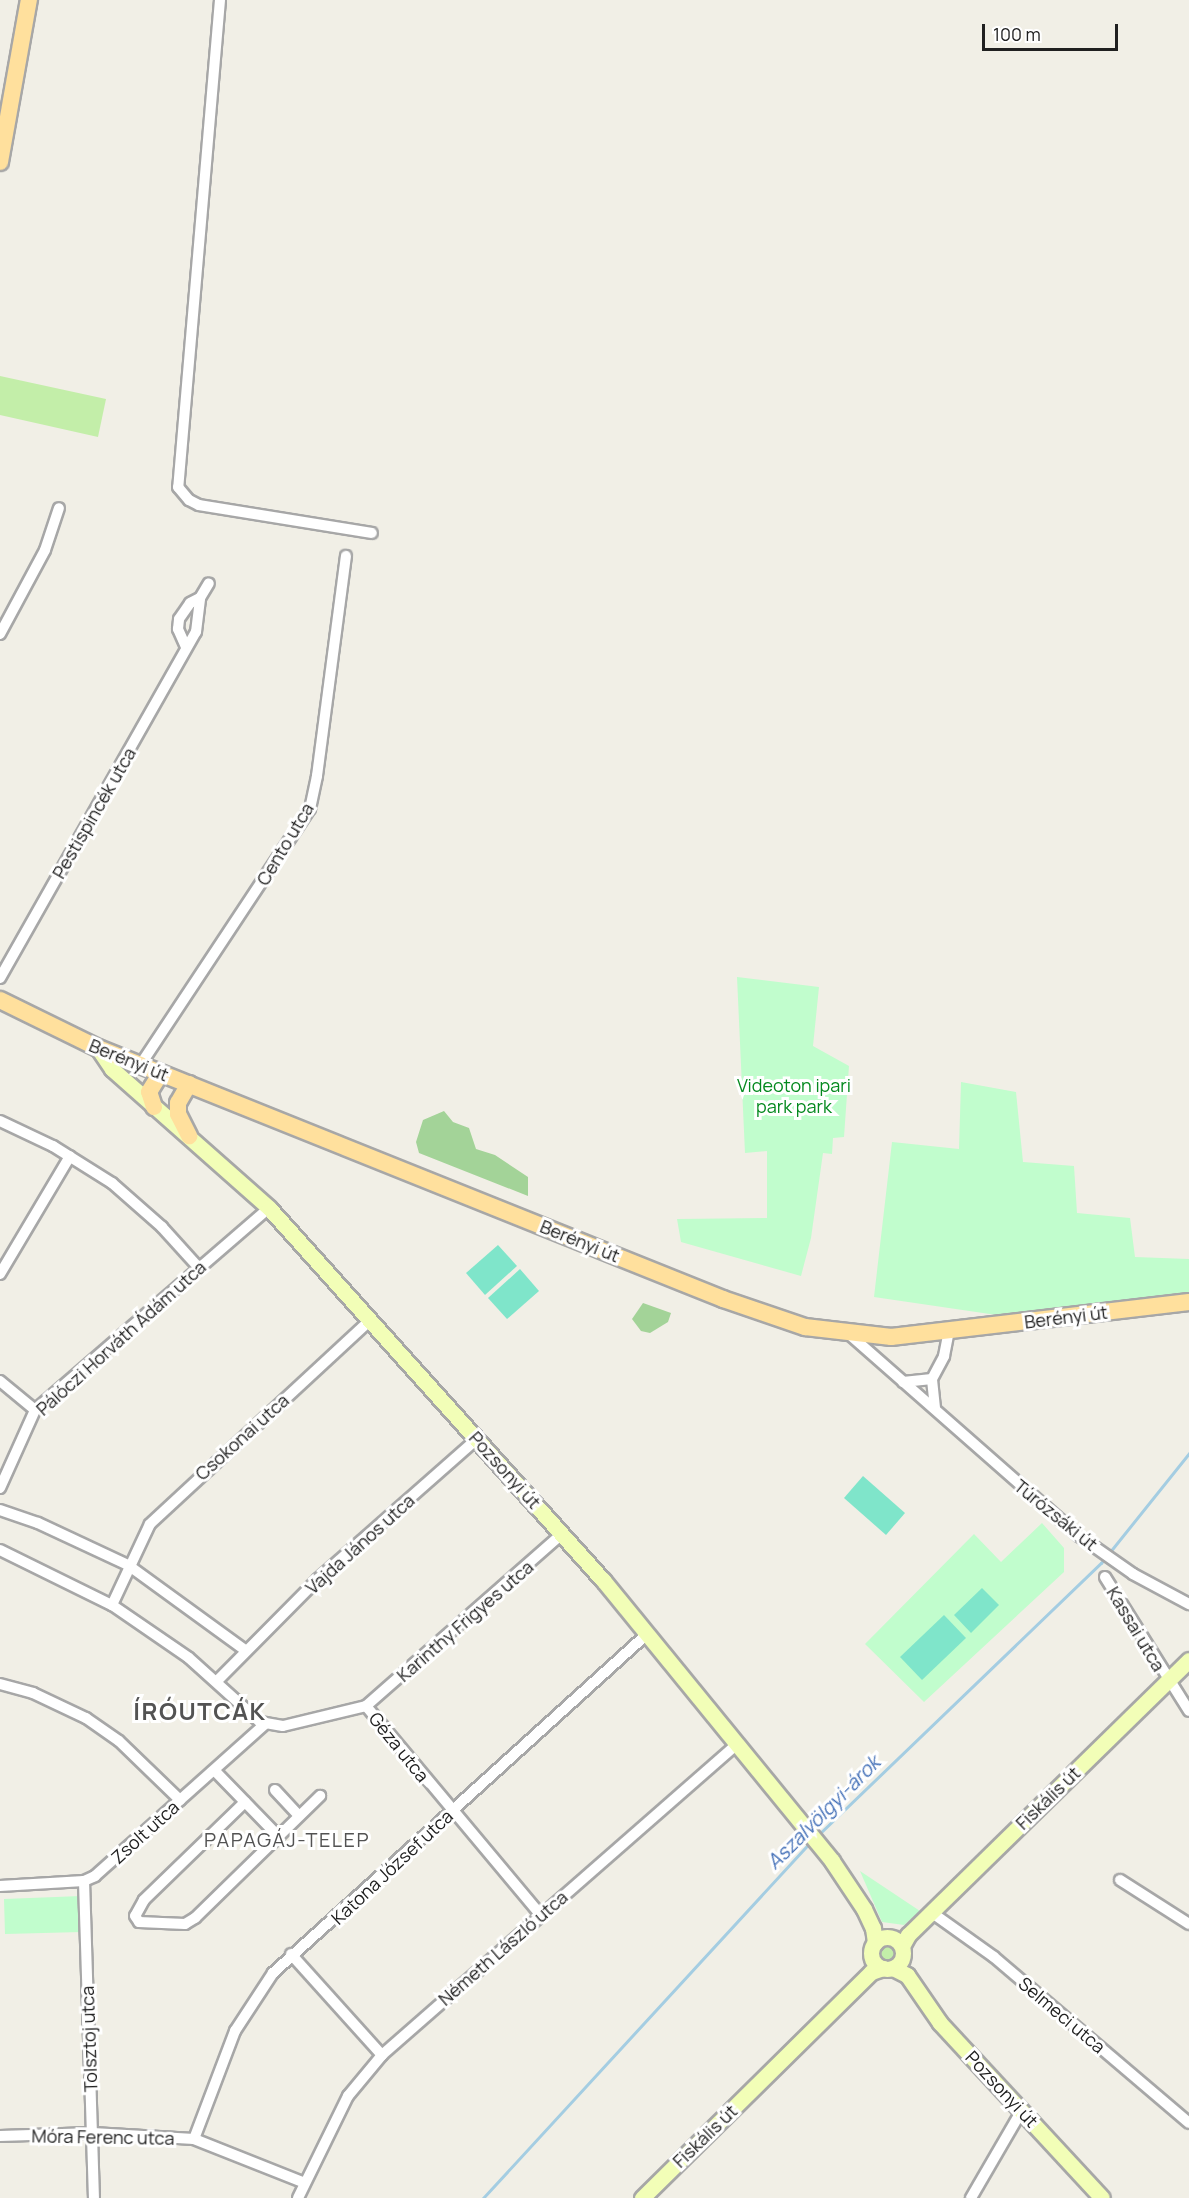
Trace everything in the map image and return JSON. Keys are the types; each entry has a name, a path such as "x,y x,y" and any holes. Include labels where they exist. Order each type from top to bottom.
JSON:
{"main road":[{"path":"0,162 29,0"},
{"name":"Berényi út","path":"0,1000 98,1048 741,1306 805,1328 891,1337 1189,1302"},
{"path":"154,1107 149,1092 161,1073"},
{"path":"189,1084 178,1103 178,1114 189,1136"}],"street":[{"path":"220,0 178,487 189,500 199,505 372,533"},
{"path":"0,633 45,550 59,508"},
{"name":"Cento utca","path":"141,1064 310,809 317,776 346,556"},
{"name":"Pestispincék utca","path":"0,978 186,647 200,617 200,598 209,583"},
{"name":"Pestispincék utca","path":"186,647 178,629 179,619 190,603 200,598"},
{"name":"Pozsonyi út","path":"98,1048 112,1069 269,1208 562,1534 647,1634 819,1845 845,1879 889,1952 940,2023 1102,2198"},
{"path":"0,1121 70,1156 132,1199 199,1268"},
{"path":"0,1274 70,1156"},
{"name":"Pálóczi Horváth Ádám utca","path":"0,1488 35,1410 269,1208"},
{"name":"Csokonai utca","path":"128,1565 150,1524 170,1503 370,1320"},
{"path":"935,1408 932,1378 944,1356 949,1331"},
{"name":"Túrózsáki út","path":"849,1334 935,1408 1032,1497 1115,1562 1189,1604"},
{"path":"903,1382 932,1378"},
{"path":"0,1381 35,1410"},
{"name":"Vajda János utca","path":"245,1650 340,1559 477,1439"},
{"path":"0,1510 38,1523 128,1565 245,1650 217,1681"},
{"name":"Karinthy Frigyes utca","path":"366,1706 562,1534"},
{"path":"0,1550 111,1605 169,1642 265,1724"},
{"path":"111,1605 128,1565"},
{"name":"Kassai utca","path":"1104,1577 1189,1711"},
{"name":"Katona József utca","path":"194,2139 235,2031 260,1990 291,1954 328,1926 647,1634"},
{"name":"Fiskális út","path":"642,2198 889,1952 1189,1660"},
{"path":"0,1684 33,1693 86,1718 119,1741 180,1800"},
{"name":"Géza utca","path":"265,1724 297,1725 366,1706 541,1915"},
{"name":"Zsolt utca","path":"84,1881 104,1869 265,1724"},
{"name":"Németh László utca","path":"298,2198 348,2096 382,2055 737,1744"},
{"path":"215,1771 279,1837"},
{"path":"275,1790 299,1816"},
{"path":"245,1802 144,1900 135,1916 139,1922 185,1924 195,1918 320,1796"},
{"path":"1120,1880 1189,1924"},
{"path":"0,1886 84,1881"},
{"name":"Tolsztoj utca","path":"84,1881 94,2198"},
{"name":"Selmeci utca","path":"931,1912 994,1957 1187,2117"},
{"path":"291,1954 382,2055"},
{"path":"971,2198 1022,2110"},
{"name":"Móra Ferenc utca","path":"0,2136 93,2133 194,2139 305,2182"}],"green space":[{"path":"0,376 106,399 98,437 0,415"},
{"name":"Videoton ipari park park","path":"737,977 819,987 813,1046 849,1066 844,1137 833,1138 832,1154 823,1153 811,1238 801,1276 681,1242 677,1219 767,1218 767,1151 745,1153"},
{"path":"961,1082 1016,1092 1023,1162 1074,1166 1077,1213 1130,1218 1135,1257 1189,1259 1189,1294 1017,1318 874,1297 892,1142 959,1149"},
{"path":"444,1111 453,1122 469,1128 476,1149 495,1155 528,1177 528,1196 419,1153 416,1142 423,1120"},
{"path":"498,1245 517,1266 485,1295 466,1273"},
{"path":"520,1269 539,1291 507,1319 488,1298"},
{"path":"643,1303 671,1313 668,1322 650,1333 641,1331 632,1319"},
{"path":"863,1476 905,1513 886,1535 844,1498"},
{"path":"1042,1523 1064,1548 1064,1572 924,1702 865,1644 974,1534 1001,1562"},
{"path":"982,1588 999,1605 971,1633 954,1615"},
{"path":"944,1615 966,1638 922,1680 900,1657"},
{"path":"860,1871 920,1911 904,1925 882,1922"},
{"path":"81,1896 82,1932 5,1934 4,1899"},
{"path":"888,1946 893,1948 895,1953 893,1958 888,1960 883,1958 881,1953 883,1948"}],"waterway":[{"name":"Aszalvölgyi-árok","path":"817,1836 1101,1563 1189,1453"},
{"name":"Aszalvölgyi-árok","path":"483,2198 810,1843"}],"district":[{"name":"ÍRÓUTCÁK","path":"200,1711"},
{"name":"PAPAGÁJ-TELEP","path":"287,1839"}]}
